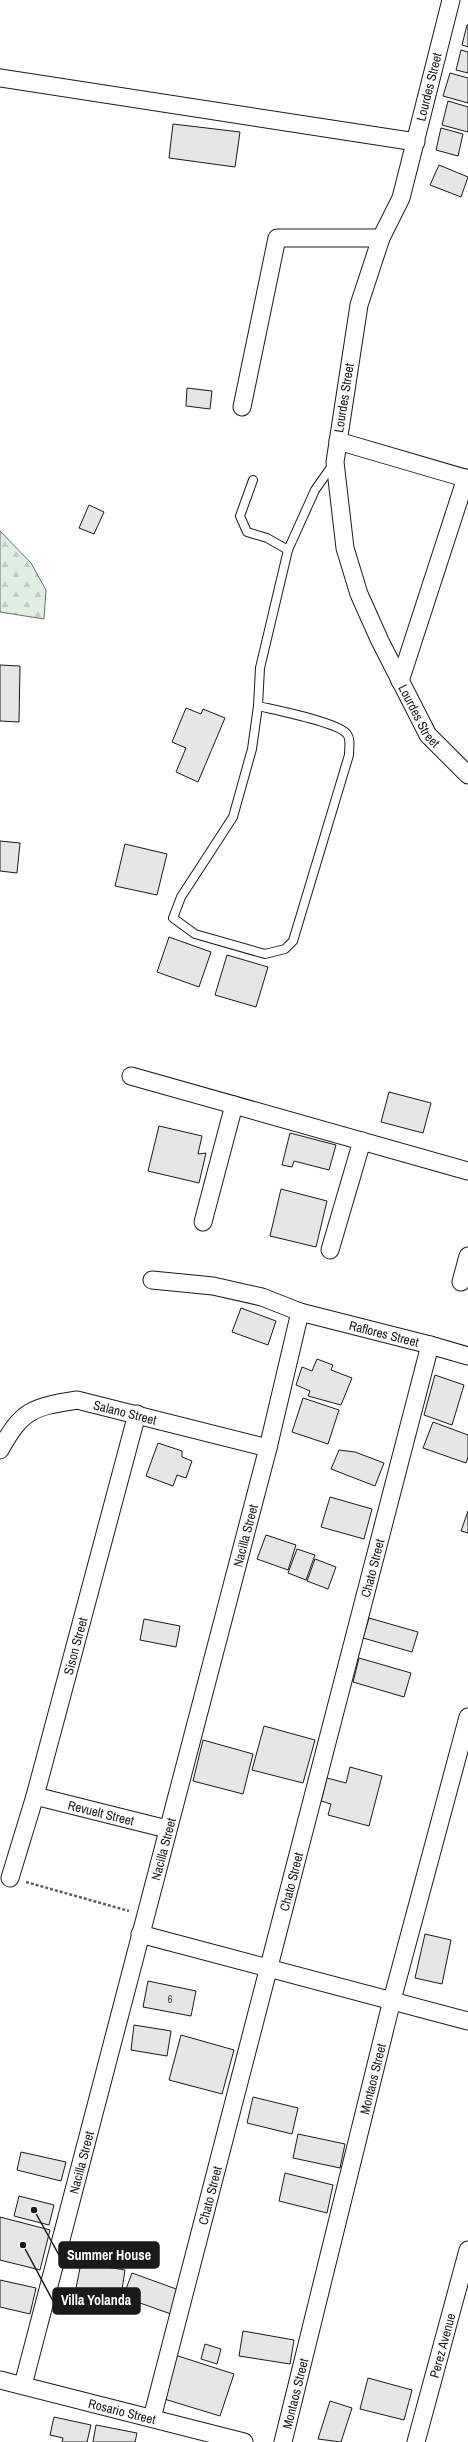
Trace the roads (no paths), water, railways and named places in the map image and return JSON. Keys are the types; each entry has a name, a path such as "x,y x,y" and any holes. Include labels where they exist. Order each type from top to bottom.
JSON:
{"street":[{"name":"Lourdes Street","path":"451,0 401,198 381,238 359,305 334,462 345,548 359,594 400,681 428,735 468,775"},
{"path":"0,78 416,142"},
{"path":"242,407 277,238 381,238"},
{"path":"338,441 467,479 400,681"},
{"path":"131,1076 468,1171"},
{"path":"203,1222 234,1105"},
{"path":"330,1250 362,1141"},
{"path":"461,1282 468,1256"},
{"name":"Raflores Street","path":"152,1280 213,1286 262,1296 300,1312 468,1356"},
{"name":"Nacilla Street","path":"23,2385 167,1829 268,1448 300,1312"},
{"name":"Chato Street","path":"152,2418 430,1345"},
{"name":"Salano Street","path":"0,1450 13,1427 23,1416 48,1404 77,1400 268,1448"},
{"name":"Sison Street","path":"10,1878 35,1796 137,1414"},
{"name":"Montaos Street","path":"283,2442 392,2000 468,1717"},
{"name":"Revuelt Street","path":"35,1796 167,1829"},
{"path":"140,1934 468,2021"},
{"name":"Perez Avenue","path":"416,2442 468,2250"},
{"name":"Rosario Street","path":"0,2380 244,2442"}],"lane":[{"path":"258,706 323,722 345,732 349,738 349,755 293,940 285,949 265,954 195,934 173,918 181,897 233,817 252,749 258,706 260,668 288,550 314,490 334,462"},
{"path":"253,480 240,516 247,532 267,538 288,550"}],"place":[{"name":"Summer House","path":"34,2210"},
{"name":"Villa Yolanda","path":"23,2245"}]}
